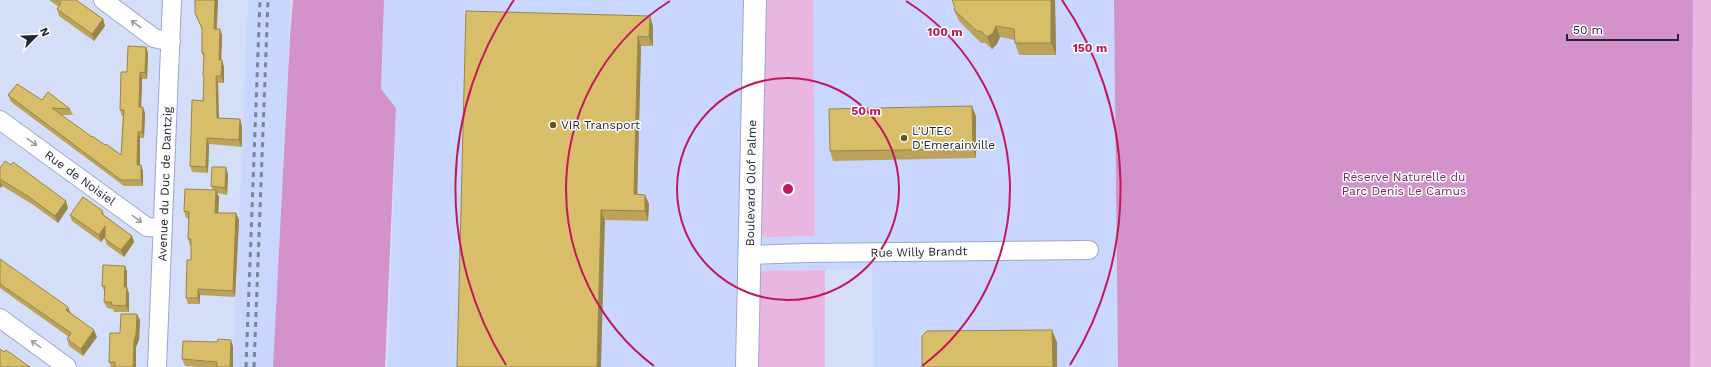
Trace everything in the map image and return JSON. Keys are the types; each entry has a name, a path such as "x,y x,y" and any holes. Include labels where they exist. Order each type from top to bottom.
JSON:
{"street":[{"path":"103,0 154,38 171,42"},
{"name":"Avenue du Duc de Dantzig","path":"157,367 172,0"},
{"name":"Boulevard Olof Palme","path":"747,367 755,0"},
{"name":"Rue de Noisiel","path":"0,120 148,227 163,228"},
{"name":"Rue Willy Brandt","path":"750,255 1089,250"},
{"path":"0,318 67,367"}],"shaded area":[{"path":"248,0 291,0 273,367 233,367"},
{"path":"384,0 1114,0 1118,367 873,367 872,269 825,270 825,367 388,367 396,108 381,89"},
{"path":"764,0 813,0 815,236 764,237 759,229"},
{"path":"1693,0 1711,0 1711,367 1690,367"},
{"path":"825,270 825,367 755,367 759,276 762,271"}],"green space":[{"path":"293,0 384,0 381,89 396,108 385,367 273,367"},
{"name":"Réserve Naturelle du Parc Denis Le Camus","path":"1114,0 1693,0 1690,367 1118,367"}],"building":[{"path":"56,0 76,0 103,19 92,34 57,9 61,3"},
{"path":"195,0 215,0 214,29 220,29 219,60 222,60 221,76 216,76 217,118 240,119 239,140 207,138 206,167 190,166 192,100 203,101 204,76 202,28 195,13"},
{"path":"952,0 1051,0 1051,43 1015,43 1014,29 996,26 993,33 987,37 981,31 977,31 954,10 955,7"},
{"name":"VIR Transport","path":"466,11 650,16 649,37 638,36 634,194 645,195 645,211 601,210 597,367 457,367"},
{"path":"128,46 146,47 145,73 140,72 139,107 143,107 142,132 138,132 137,165 141,165 141,180 121,180 8,95 17,84 42,100 48,92 70,109 52,108 92,137 105,145 106,144 121,155 124,110 120,110 121,72 127,72"},
{"name":"L'UTEC D'Emerainville","path":"972,106 973,149 830,151 829,109"},
{"path":"5,161 11,165 13,162 66,201 55,216 29,197 0,179 0,168"},
{"path":"212,167 226,167 225,188 211,186"},
{"path":"185,189 216,190 215,213 236,213 233,291 198,289 198,298 186,298 187,260 191,260 191,239 188,239 189,212 184,211"},
{"path":"83,197 103,211 101,213 132,236 121,250 105,239 105,226 99,235 70,215"},
{"path":"0,259 68,307 66,310 94,330 81,349 67,339 71,333 0,284"},
{"path":"103,265 125,266 124,287 127,287 126,306 111,305 112,302 104,302 105,286 102,286"},
{"path":"121,314 137,314 133,367 115,367 115,362 109,362 110,333 120,333"},
{"path":"1052,330 1053,367 922,367 922,336 927,331"},
{"path":"218,339 231,340 230,367 217,367 217,362 182,359 183,341 217,342"},
{"path":"0,349 4,352 6,350 30,367 0,367"}],"railway":[{"path":"246,367 260,0"},
{"path":"254,367 268,0"}],"place":[{"name":"VIR Transport","path":"553,125"},
{"name":"L'UTEC D'Emerainville","path":"904,138"}]}
